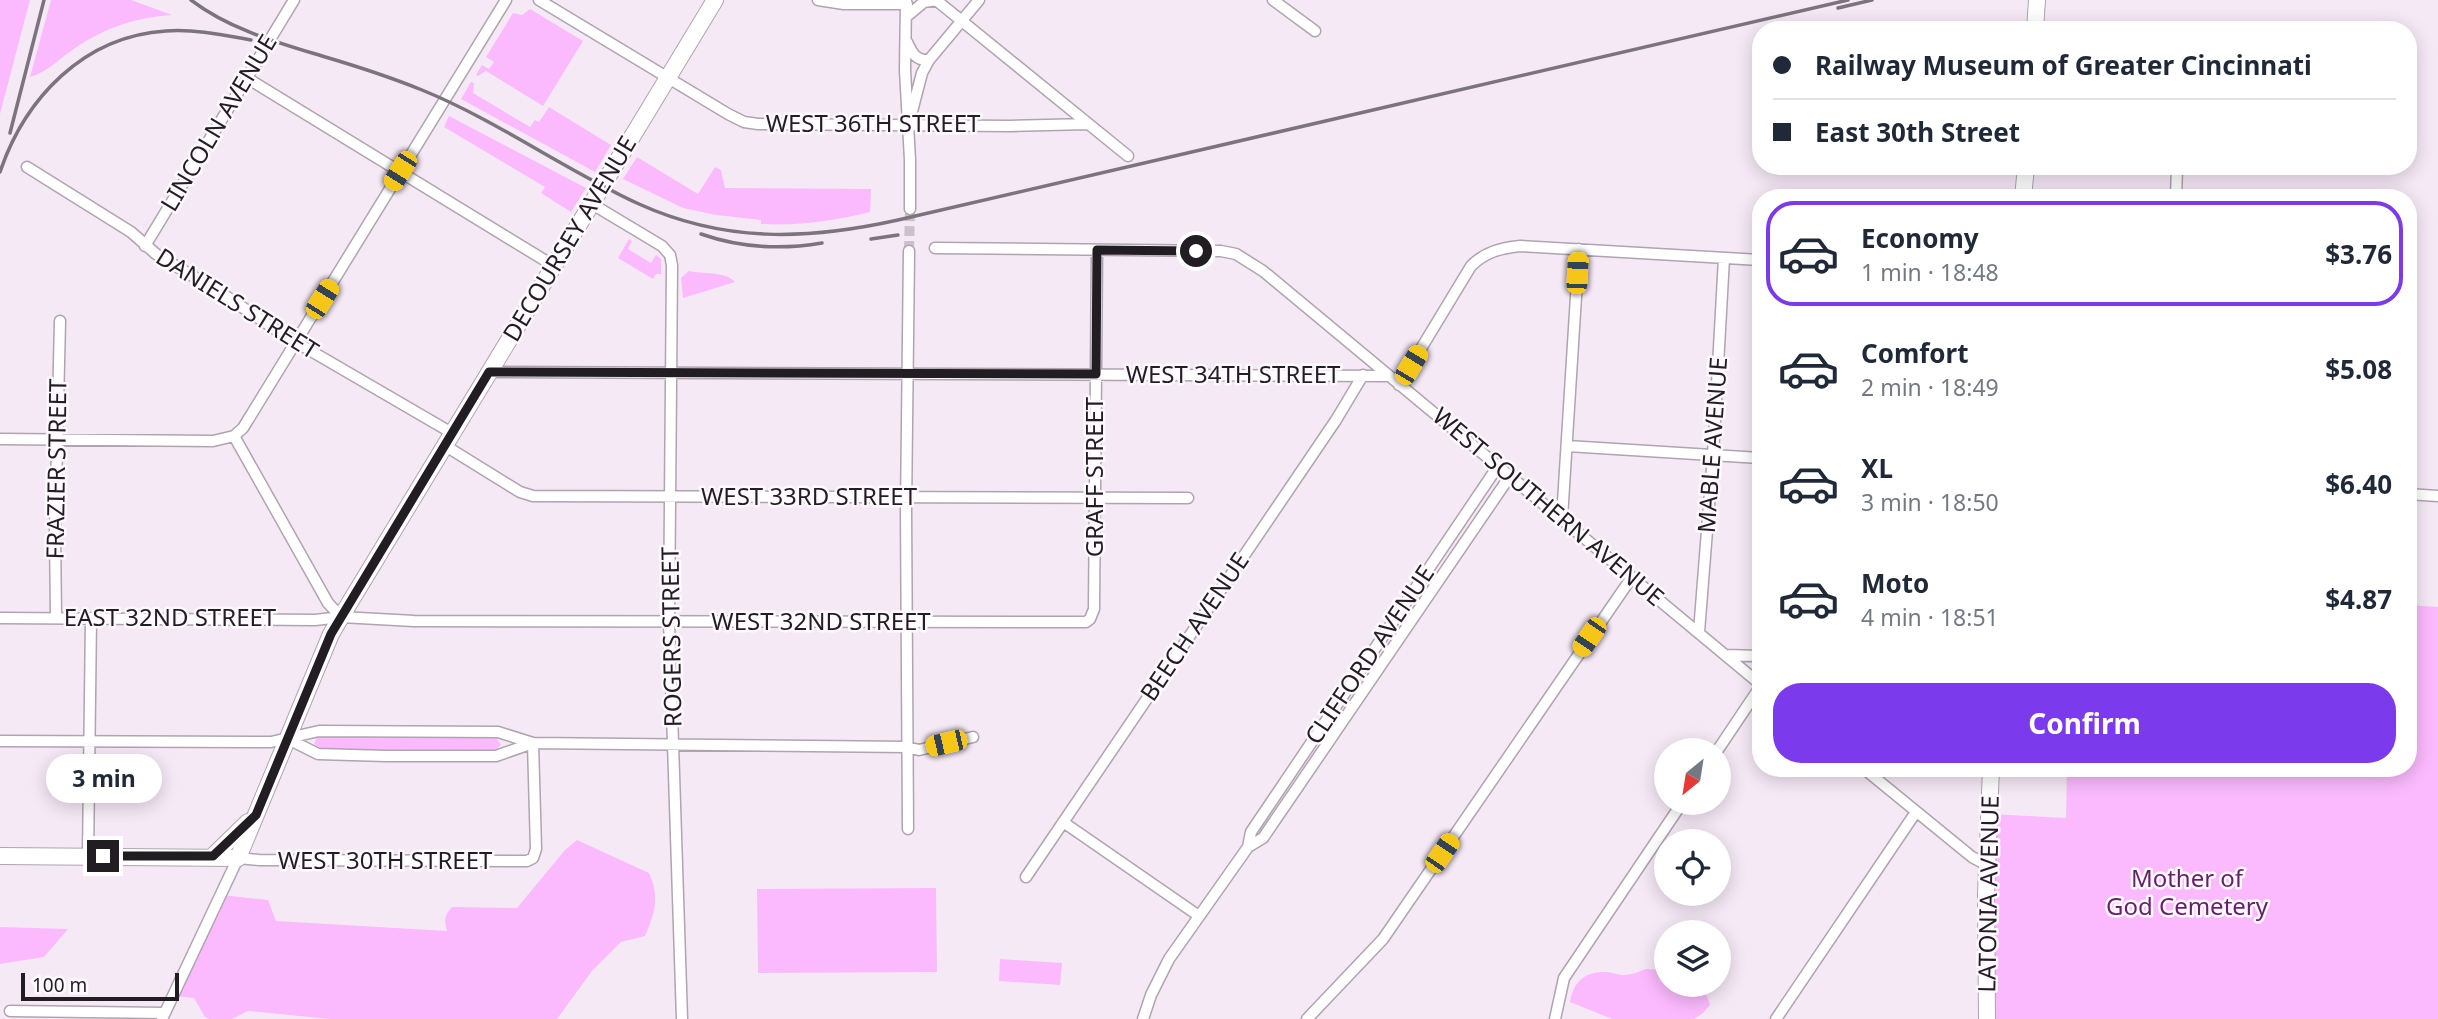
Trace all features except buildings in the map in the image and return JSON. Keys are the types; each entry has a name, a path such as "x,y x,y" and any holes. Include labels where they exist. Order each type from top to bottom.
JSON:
{"main road":[{"name":"DECOURSEY AVENUE","path":"238,858 341,617 715,0"},
{"path":"2036,21 2037,0"},
{"name":"LATONIA AVENUE","path":"1987,1019 1987,865 1991,777"},
{"name":"DECOURSEY AVENUE","path":"213,856 256,815"},
{"path":"0,856 238,858"}],"street":[{"name":"LINCOLN AVENUE","path":"145,246 294,0"},
{"path":"0,439 213,441 234,436 243,428 506,0"},
{"name":"WEST 36TH STREET","path":"539,0 744,122 1009,126 1088,124"},
{"path":"818,0 844,4 906,2 910,209"},
{"path":"906,17 924,2 937,0 1128,156"},
{"path":"908,124 922,73 979,0"},
{"path":"1273,0 1315,31"},
{"path":"906,40 911,52 918,58 929,61"},
{"path":"247,78 554,266"},
{"name":"DANIELS STREET","path":"27,167 131,232 145,246 448,439"},
{"name":"ROGERS STREET","path":"592,204 662,246 670,255 673,265 669,621 682,1019"},
{"path":"1399,385 1471,267 1486,254 1513,247 1579,248 1752,260"},
{"path":"935,248 1097,250"},
{"path":"1562,518 1579,248"},
{"name":"WEST SOUTHERN AVENUE","path":"1097,250 1221,251 1236,254 1264,271 1752,679"},
{"name":"GRAFF STREET","path":"1090,619 1094,609 1097,250"},
{"path":"908,829 906,498 909,251"},
{"name":"MABLE AVENUE","path":"1699,632 1713,455 1724,258"},
{"name":"FRAZIER STREET","path":"56,617 55,532 60,321"},
{"name":"WEST 34TH STREET","path":"489,372 1389,376"},
{"name":"BEECH AVENUE","path":"1026,877 1321,442 1363,375"},
{"path":"234,436 328,603 341,617"},
{"name":"WEST 33RD STREET","path":"448,439 520,492 534,496 1188,498"},
{"path":"1567,446 1752,457"},
{"name":"CLIFFORD AVENUE","path":"1248,847 1251,832 1499,467"},
{"name":"CLIFFORD AVENUE","path":"1143,1019 1159,977 1199,916 1248,847 1263,838 1510,476"},
{"path":"2417,495 2438,496"},
{"path":"1307,1019 1383,939 1632,577"},
{"name":"EAST 32ND STREET","path":"0,618 315,620 341,617"},
{"name":"WEST 32ND STREET","path":"341,617 414,621 1077,623 1090,619"},
{"path":"88,856 91,618"},
{"path":"1726,655 1752,656"},
{"path":"1726,738 1752,698"},
{"path":"0,741 271,742 319,731 498,732 533,743 907,747 919,750 973,737"},
{"path":"288,739 318,754 386,756 496,756 533,743"},
{"name":"WEST 30TH STREET","path":"238,858 386,862 527,861 533,858 536,849 533,743"},
{"path":"1874,777 1972,857 1987,865"},
{"path":"1776,1019 1916,813"},
{"path":"1555,1019 1564,978 1673,816"},
{"path":"1063,822 1199,916"},
{"name":"DECOURSEY AVENUE","path":"164,1016 238,858"},
{"path":"10,1011 164,1016"}],"green space":[{"path":"0,0 30,0 0,114"},
{"path":"51,0 131,0 172,15 146,18 109,29 30,77"},
{"path":"530,9 583,41 543,106 486,71 476,75 482,65 489,69 494,62 486,57 513,13 522,15"},
{"path":"471,82 474,83 473,93 530,127 535,120 539,122 549,107 611,145 595,172 461,99"},
{"path":"449,116 586,188 571,212 541,193 545,187 444,127"},
{"path":"637,157 698,194 715,167 721,170 725,188 871,189 870,212 816,222 761,224 761,220 683,208 623,179"},
{"path":"629,239 632,241 628,249 651,263 656,255 661,259 661,274 656,274 653,279 618,258"},
{"path":"689,271 720,274 735,282 683,298 681,278"},
{"name":"Mother of God Cemetery","path":"2417,606 2438,607 2438,1019 1987,1019 1989,814 2066,818 2067,777 2417,777"},
{"path":"321,735 496,737 501,745 493,752 323,750 314,744"},
{"path":"577,840 649,873 655,905 645,936 621,942 592,971 557,1019 330,1019 248,1011 232,1019 209,1019 194,998 173,996 221,895 268,900 276,921 447,931 445,918 452,907 517,908 565,850"},
{"path":"936,888 937,972 758,973 757,889"},
{"path":"0,927 68,929 44,957 0,964"},
{"path":"1000,959 1062,963 1060,985 999,981"},
{"path":"1654,969 1654,997 1707,997 1710,1005 1694,1019 1612,1019 1570,1002 1577,983 1592,973 1634,973"}],"tunnel":[{"path":"909,251 910,209"}],"railway":[{"path":"10,133 44,0"},
{"path":"191,0 221,19 254,34 385,76 450,102 639,204 703,226 767,234 832,231 898,220 1752,22"},
{"path":"1757,21 1848,0"},
{"path":"1838,8 1872,0"},
{"path":"0,172 25,119 42,96 84,58 136,35 166,31 209,33 251,40"},
{"path":"701,234 761,246 791,247 822,243"},
{"path":"871,239 898,235"}],"route":[{"path":"103,856 213,856 256,815 331,634 489,372 1096,374 1097,250 1196,251"}]}
